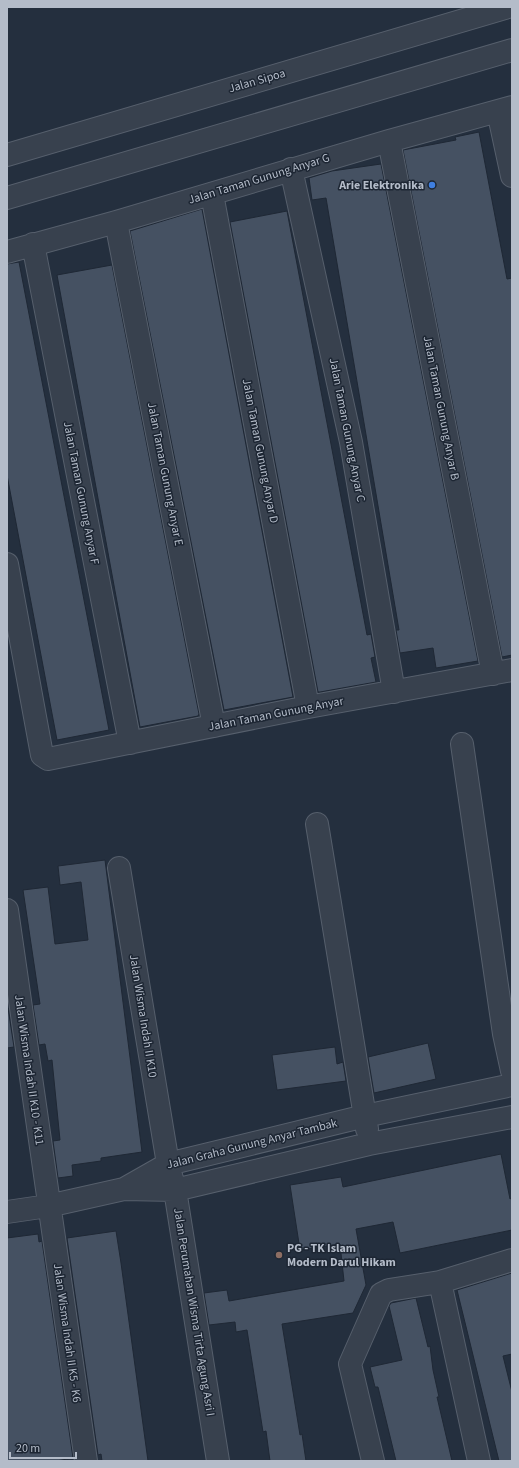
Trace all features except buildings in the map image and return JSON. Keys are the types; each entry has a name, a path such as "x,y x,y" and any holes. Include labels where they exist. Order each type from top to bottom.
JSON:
{"street":[{"name":"Jalan Sipoa","path":"7,155 508,7"},
{"path":"7,198 512,50"},
{"path":"505,109 512,176"},
{"name":"Jalan Taman Gunung Anyar G","path":"7,252 212,194 291,169 505,109"},
{"name":"Jalan Taman Gunung Anyar B","path":"389,141 503,672"},
{"name":"Jalan Taman Gunung Anyar C","path":"291,169 352,442 394,692"},
{"name":"Jalan Taman Gunung Anyar D","path":"212,194 308,707"},
{"name":"Jalan Taman Gunung Anyar E","path":"116,222 214,726"},
{"name":"Jalan Taman Gunung Anyar F","path":"33,244 130,743"},
{"name":"Jalan Taman Gunung Anyar","path":"7,564 42,755 48,759 55,759 308,707 503,672"},
{"path":"462,744 504,1034 512,1071"},
{"path":"317,824 369,1144"},
{"name":"Jalan Wisma Indah II K10","path":"119,868 168,1164"},
{"name":"Jalan Wisma Indah II K10 - K11","path":"7,910 48,1206"},
{"name":"Jalan Graha Gunung Anyar Tambak","path":"124,1189 168,1164 365,1116 512,1085"},
{"name":"Jalan Graha Gunung Anyar Tambak","path":"124,1189 175,1190 369,1144 512,1117"},
{"name":"Jalan Perumahan Wisma Tirta Agung Asri I","path":"168,1164 175,1190 218,1461"},
{"path":"7,1212 48,1206 124,1189"},
{"name":"Jalan Wisma Indah II K5 - K6","path":"48,1206 86,1461"},
{"path":"373,1461 350,1364 381,1294 389,1290 440,1282 512,1260"},
{"path":"440,1282 479,1461"}],"place":[{"name":"Arie Elektronika","path":"432,185"},
{"name":"PG - TK Islam Modern Darul Hikam","path":"279,1255"}]}
